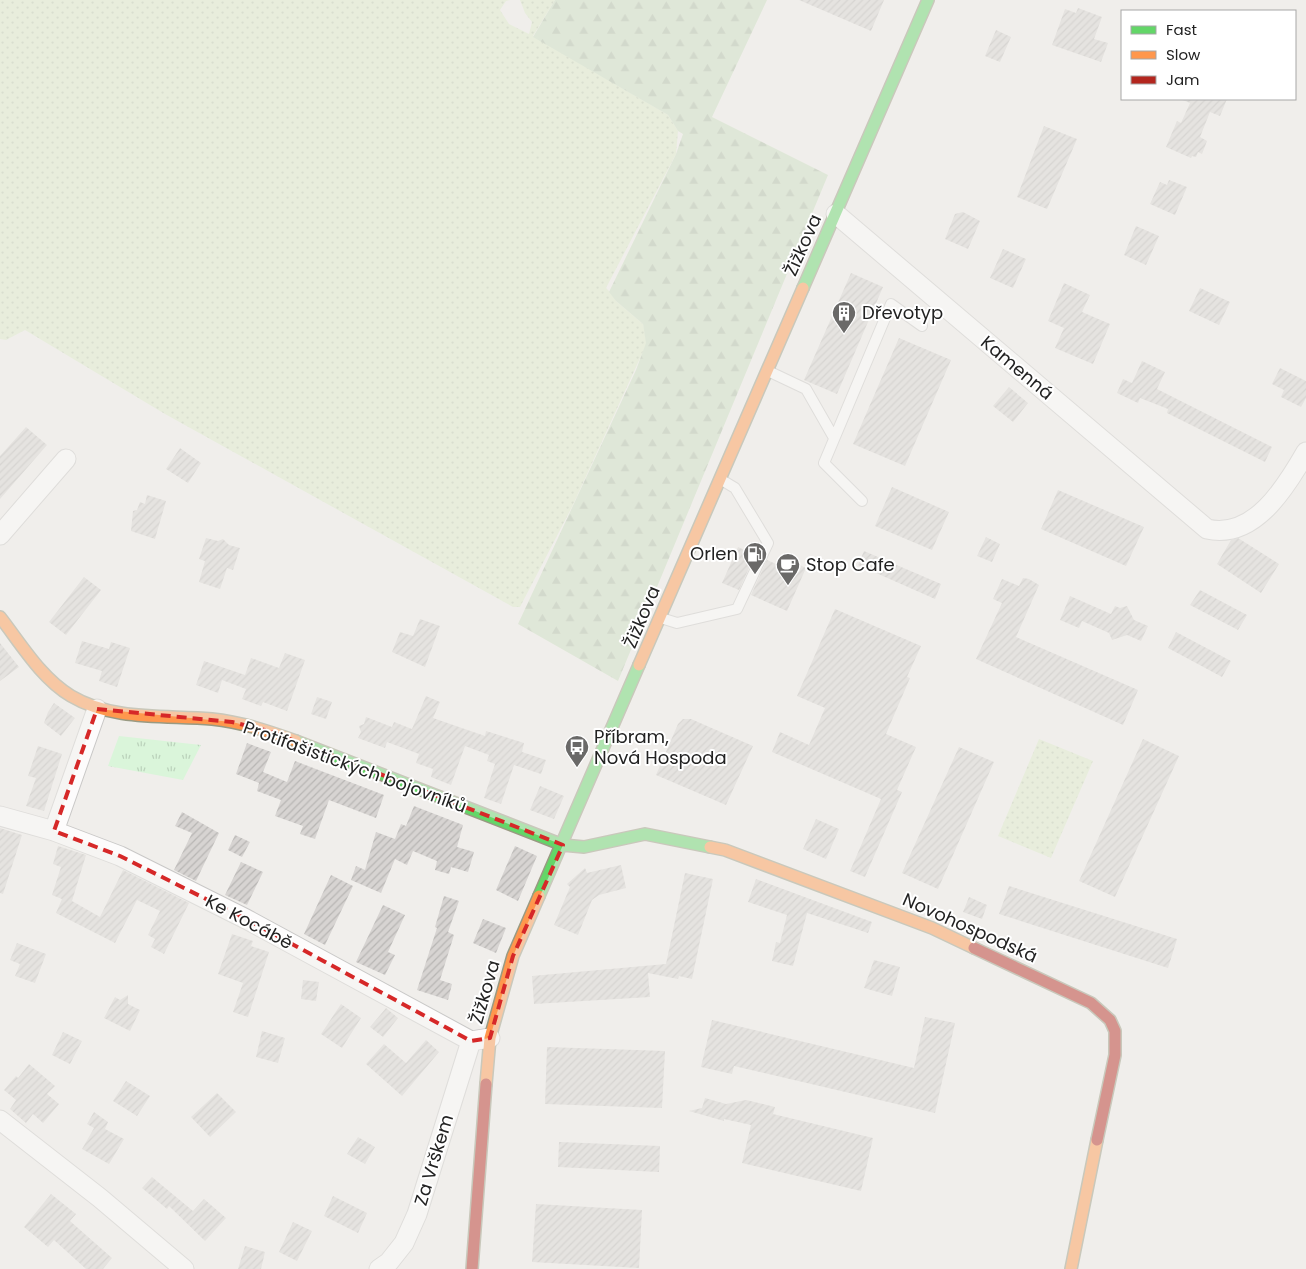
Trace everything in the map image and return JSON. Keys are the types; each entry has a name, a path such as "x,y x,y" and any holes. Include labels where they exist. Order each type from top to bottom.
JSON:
{"street":[{"name":"Žižkova","path":"472,1269 481,1040 513,956 928,0"},
{"name":"Kamenná","path":"836,214 1197,523 1207,529 1218,532 1230,531 1244,525 1267,508 1289,482 1306,452"},
{"path":"0,535 66,459"},
{"name":"Protifašistických bojovníků","path":"0,617 47,675 70,695 98,709 232,722 269,731 562,845"},
{"path":"54,831 98,709"},
{"name":"Ke Kocábě","path":"0,816 54,831 120,856 481,1040"},
{"name":"Novohospodská","path":"562,845 584,847 646,834 725,850 932,928 996,956 1091,1003 1102,1011 1112,1021 1116,1034 1115,1055 1071,1269"},
{"name":"Za Vrškem","path":"385,1267 404,1243 417,1214 481,1040"},
{"path":"0,1120 100,1198 184,1269"}],"lane":[{"path":"862,501 824,463 892,304 922,326"},
{"path":"767,371 806,389 834,438"},
{"path":"660,618 678,622 737,609 768,543 735,488 720,478"}],"highlighted area":[{"path":"97,709 232,722 269,731 563,845 513,956 490,1038 471,1041 246,919 120,856 54,831"}],"green space":[{"path":"0,0 510,0 506,1 500,10 509,24 529,34 532,22 525,13 520,0 555,0 533,36 668,115 678,131 676,154 606,288 615,297 616,301 643,324 647,343 572,507 520,607 513,607 165,414 25,330 6,340 0,339"},
{"path":"555,0 767,0 712,117 828,175 618,681 518,624 636,370 646,343 643,324 616,301 609,292 676,154 683,134 678,131 668,115 533,37"},
{"path":"119,736 201,745 183,780 108,766"},
{"path":"1039,739 1093,761 1051,858 998,836"}],"building":[{"path":"799,0 884,0 871,31"},
{"path":"1078,8 1102,17 1094,39 1108,43 1101,62 1052,45 1065,9 1076,13"},
{"path":"996,30 1011,37 1000,62 985,56"},
{"path":"1182,100 1227,100 1220,116 1210,112 1200,137 1207,141 1202,154 1198,152 1196,157 1192,156 1191,158 1166,147 1177,121 1181,123 1190,103"},
{"path":"1044,126 1077,139 1047,209 1017,197"},
{"path":"1169,180 1187,187 1175,215 1150,204 1160,182 1167,185"},
{"path":"963,212 980,221 968,249 945,239 955,214"},
{"path":"1136,226 1159,236 1146,265 1124,255"},
{"path":"1003,249 1026,259 1013,288 990,278"},
{"name":"Dřevotyp","path":"851,273 883,287 837,394 804,380"},
{"path":"1064,283 1090,295 1082,312 1110,324 1093,364 1055,348 1064,328 1048,321"},
{"path":"1200,288 1230,302 1219,325 1189,311"},
{"path":"899,338 951,360 905,466 853,444"},
{"path":"1142,361 1165,372 1157,389 1272,447 1265,462 1167,413 1168,409 1140,398 1138,403 1117,393 1123,379 1132,383"},
{"path":"1280,368 1306,381 1306,398 1301,407 1281,397 1284,390 1272,384"},
{"path":"1009,387 1028,403 1013,422 993,406"},
{"path":"26,427 47,445 0,499 0,456"},
{"path":"180,448 201,463 188,483 166,469"},
{"path":"892,487 949,512 932,550 875,526"},
{"path":"1058,490 1144,527 1126,566 1041,529"},
{"path":"147,495 166,501 155,539 131,531 133,511 137,510 140,502 145,504"},
{"path":"986,537 1000,544 992,562 977,556"},
{"path":"206,538 218,541 223,539 229,545 240,548 233,570 227,568 220,589 199,582 205,561 199,559"},
{"path":"1238,538 1279,564 1261,593 1217,564 1231,540"},
{"path":"738,547 755,555 739,590 722,583"},
{"path":"864,551 941,584 935,599 858,565"},
{"path":"767,560 785,568 789,560 806,568 787,611 751,595"},
{"path":"84,577 101,590 66,635 49,622"},
{"path":"1023,578 1039,585 1016,637 1138,690 1123,725 976,659 1002,603 993,599 1002,579 1019,586"},
{"path":"1200,590 1247,615 1238,630 1190,605"},
{"path":"1070,596 1111,614 1115,606 1120,608 1127,606 1134,620 1148,626 1141,641 1127,635 1112,640 1109,633 1082,621 1079,628 1060,620"},
{"path":"835,609 921,646 907,677 910,678 886,734 916,747 897,790 902,792 865,877 850,871 881,799 772,752 780,732 809,745 825,708 797,696"},
{"path":"420,619 440,626 425,667 392,652 400,632 413,636"},
{"path":"1176,632 1231,661 1222,677 1168,648"},
{"path":"82,641 109,649 111,642 130,648 117,687 99,681 102,671 75,663"},
{"path":"0,643 19,667 0,681"},
{"path":"285,653 305,660 287,711 263,702 261,706 242,699 246,689 222,680 218,693 196,685 204,661 245,675 251,658 279,668"},
{"path":"426,696 440,702 433,718 485,736 486,731 524,743 522,752 546,760 541,774 514,765 501,804 484,798 495,764 487,761 489,755 465,746 451,785 431,777 433,769 416,763 419,754 387,742 385,748 358,738 361,732 359,726 364,724 366,717 392,727 394,722 412,729"},
{"path":"317,697 332,702 326,719 311,714"},
{"path":"54,703 75,718 61,736 44,723"},
{"path":"683,719 691,719 753,746 726,805 656,775 678,724"},
{"path":"1143,739 1179,756 1115,897 1079,881"},
{"path":"247,743 271,752 263,772 287,782 295,761 384,795 376,818 329,800 315,839 300,834 303,826 275,816 281,800 257,791 259,783 236,774"},
{"path":"38,746 62,754 44,811 26,806 36,778 28,776"},
{"path":"959,747 994,762 938,889 902,873"},
{"path":"540,786 564,796 554,819 530,810"},
{"path":"414,806 463,825 457,847 474,852 468,872 451,867 449,874 435,870 437,861 413,851 407,865 395,859 381,893 351,880 356,866 365,870 376,832 395,839 401,824 406,826"},
{"path":"182,812 219,833 196,881 174,870 192,833 175,826"},
{"path":"816,819 839,829 826,859 803,849"},
{"path":"0,828 22,835 3,894 0,893"},
{"path":"235,835 250,842 242,857 228,850"},
{"path":"58,846 86,855 72,901 100,917 123,870 189,903 164,954 151,947 155,939 148,935 160,911 137,900 115,943 56,913 62,899 52,895 61,867 53,864"},
{"path":"515,846 537,856 518,901 496,890"},
{"path":"241,862 263,872 247,905 225,895"},
{"path":"621,865 626,888 599,895 592,900 578,935 554,925 570,887 567,884 585,868 587,873"},
{"path":"685,873 713,879 692,979 679,976 678,979 648,973 650,997 534,1004 532,976 666,964"},
{"path":"331,875 353,886 325,945 304,934"},
{"path":"756,879 872,922 868,933 807,913 793,966 772,961 776,942 780,943 787,915 748,902"},
{"path":"1009,886 1177,939 1168,968 999,914"},
{"path":"444,896 459,901 448,932 454,935 440,980 452,984 448,1000 417,990 437,928 435,927"},
{"path":"969,897 987,905 982,919 963,912"},
{"path":"383,905 405,915 388,952 395,955 385,975 356,962"},
{"path":"483,919 506,928 496,953 473,943"},
{"path":"232,934 253,941 251,946 269,952 248,1017 233,1012 243,983 218,974"},
{"path":"17,943 46,954 35,983 15,976 20,964 10,960"},
{"path":"874,960 900,967 892,996 864,988"},
{"path":"303,980 319,982 316,1001 301,999"},
{"path":"128,995 128,1004 140,1010 130,1031 104,1018 115,997 120,1000"},
{"path":"341,1004 361,1018 342,1048 321,1034"},
{"path":"386,1008 398,1018 383,1037 370,1027"},
{"path":"925,1017 955,1023 935,1113 734,1066 732,1074 701,1067 712,1020 914,1068"},
{"path":"262,1031 285,1038 278,1063 256,1057"},
{"path":"63,1032 82,1041 70,1064 52,1055"},
{"path":"426,1040 439,1052 402,1096 366,1064 384,1044 406,1063"},
{"path":"547,1047 665,1051 662,1108 545,1104"},
{"path":"29,1064 55,1086 47,1094 59,1104 43,1123 33,1114 26,1123 10,1109 16,1100 4,1090 16,1076 18,1078"},
{"path":"126,1081 150,1096 137,1116 113,1101"},
{"path":"217,1093 236,1112 210,1137 191,1117"},
{"path":"705,1098 726,1104 746,1100 775,1107 773,1114 873,1138 861,1191 742,1163 751,1125 724,1119 724,1121 689,1111 702,1108"},
{"path":"94,1112 108,1122 105,1129 124,1139 109,1164 82,1149 94,1128 87,1124"},
{"path":"358,1137 375,1147 365,1164 347,1154"},
{"path":"559,1142 660,1146 659,1172 558,1167"},
{"path":"152,1177 193,1211 204,1199 226,1218 205,1241 169,1206 167,1209 142,1188"},
{"path":"51,1194 76,1214 70,1221 112,1258 103,1269 86,1269 54,1240 48,1247 24,1227"},
{"path":"333,1196 367,1213 358,1233 324,1216"},
{"path":"536,1204 642,1210 639,1268 532,1262"},
{"path":"293,1222 312,1231 297,1261 279,1252"},
{"path":"245,1246 265,1252 261,1269 238,1269"}],"traffic: fast":[{"path":"803,288 928,0"},
{"path":"539,896 639,665"},
{"path":"296,741 563,845 584,847 645,834 710,847"}],"traffic: slow":[{"path":"639,665 803,288"},
{"path":"0,617 32,660 50,680 60,689 87,704 104,710 122,713 223,720 254,727 296,741"},
{"path":"710,847 725,850 932,928 974,948"},
{"path":"486,1084 490,1038 513,956 539,896"},
{"path":"1071,1269 1097,1140"}],"traffic: jam":[{"path":"974,948 1091,1003 1110,1020 1115,1031 1115,1055 1097,1140"},
{"path":"472,1269 486,1084"}],"place":[{"name":"Dřevotyp","path":"844,334"},
{"name":"Orlen","path":"755,575"},
{"name":"Stop Cafe","path":"788,586"},
{"name":"Příbram, Nová Hospoda","path":"577,768"}]}
